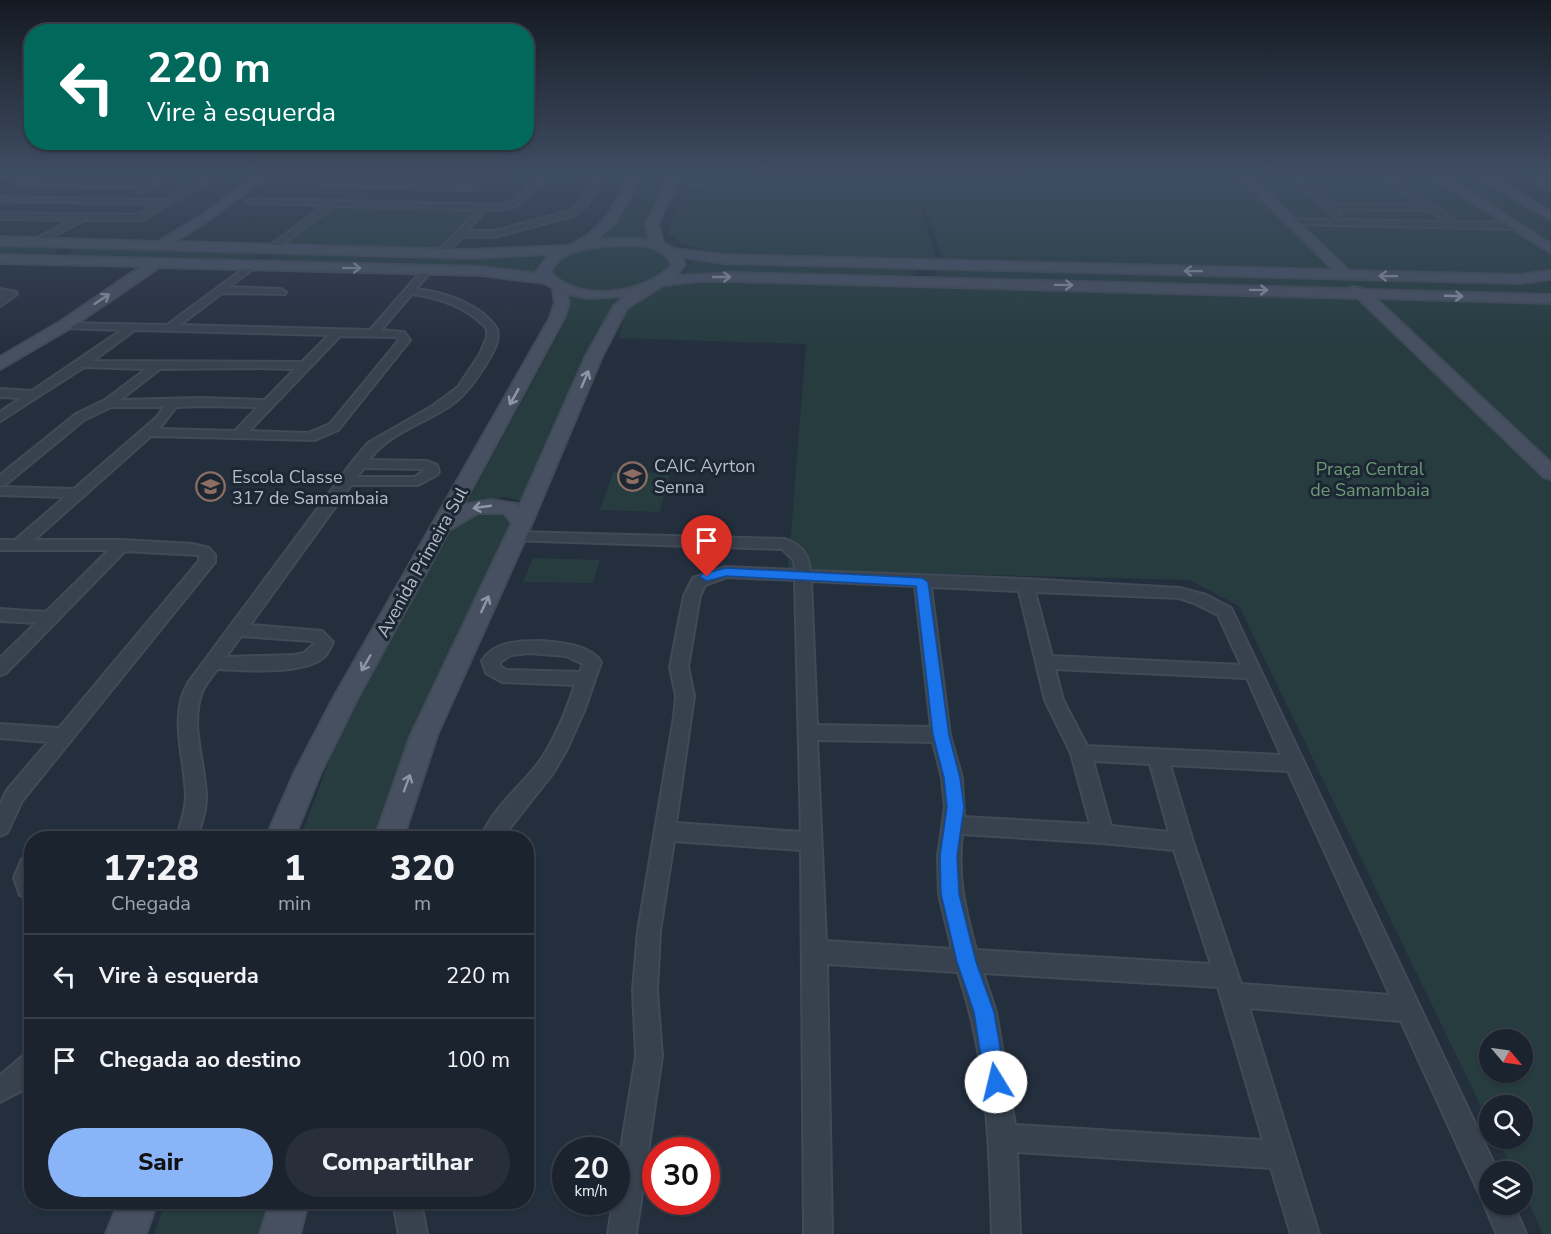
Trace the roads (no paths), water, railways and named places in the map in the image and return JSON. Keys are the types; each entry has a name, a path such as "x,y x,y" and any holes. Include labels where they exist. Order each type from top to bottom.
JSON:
{"main road":[{"path":"161,245 181,233"},
{"path":"184,246 204,233"},
{"path":"553,283 543,272 546,264 598,233"},
{"path":"391,831 424,735 519,530 594,356 618,311 627,301 674,273 679,265 677,258 664,249 653,233"},
{"path":"1304,233 1346,275"},
{"path":"1526,233 1551,249"},
{"path":"0,241 522,254 604,242 628,242 724,259 1520,279 1551,275"},
{"path":"56,260 59,252 89,243"},
{"path":"251,266 268,257 273,248"},
{"path":"2,260 514,273 594,294 615,293 698,277 733,277 1551,299"},
{"path":"0,364 134,262"},
{"path":"62,318 156,263"},
{"path":"901,264 924,273 920,278 910,282"},
{"path":"975,283 1074,268"},
{"path":"1259,273 1361,293 1551,473"},
{"name":"Avenida Primeira Sul","path":"283,831 307,774 344,701 557,318 562,303 553,283"},
{"path":"0,348 43,321"},
{"path":"440,528 455,514 484,505 510,508 519,530"},
{"path":"126,1234 135,1209"},
{"path":"280,1234 287,1209"}],"street":[{"path":"38,242 55,233"},
{"path":"273,248 293,233"},
{"path":"445,251 459,234 499,233"},
{"path":"171,327 251,266"},
{"path":"373,333 427,270"},
{"path":"220,290 281,292"},
{"path":"189,831 197,809 187,709 194,688 373,446 385,436 433,412 465,388 494,338 492,328 485,320 456,302 430,292 411,291"},
{"path":"0,292 12,294 0,303"},
{"path":"62,318 134,326 399,334 405,340 333,428 310,437 148,432"},
{"path":"0,417 82,364 134,326"},
{"path":"238,435 338,332"},
{"path":"82,364 155,367 230,364 305,366"},
{"path":"0,482 80,417 109,403 155,367"},
{"path":"0,393 34,395"},
{"path":"109,403 269,404"},
{"path":"20,544 148,432 161,420 172,404"},
{"path":"345,481 418,482 432,472 432,468 426,465 358,464"},
{"path":"0,491 77,493"},
{"path":"519,530 784,544 792,547 802,558 815,952 818,1234"},
{"path":"0,545 122,545 192,549 204,551 207,555 207,562 14,796 0,827"},
{"path":"0,669 122,545"},
{"path":"622,1234 649,1056 645,990 649,931 683,717 685,696 679,667 695,587 707,577 726,572 922,582 1025,584 1180,593 1200,599 1225,612 1479,1162"},
{"path":"922,582 941,735 952,778 955,807 949,856 950,894 967,962 984,1012 1003,1138 1006,1234"},
{"path":"1025,584 1054,700 1081,753 1097,806 1102,834"},
{"path":"0,615 49,618"},
{"path":"212,663 299,662 319,654 324,648 324,642 316,635 237,630"},
{"path":"495,831 502,817 552,758 572,720 586,680 592,662 588,656 576,652 526,648 509,649 491,661 492,669 502,676 586,680"},
{"path":"1043,662 1253,672"},
{"path":"0,731 63,736"},
{"path":"807,732 941,735"},
{"path":"1081,753 1294,763"},
{"path":"1158,757 1182,842 1229,985 1305,1234"},
{"path":"954,825 1102,834 1182,842"},
{"path":"665,831 810,842"},
{"path":"815,952 967,962 1229,985 1407,1008"},
{"path":"0,1089 24,1072"},
{"path":"1003,1138 1280,1155"},
{"path":"407,1209 413,1234"},
{"path":"1503,1215 1512,1234"}],"place":[{"name":"CAIC Ayrton Senna","path":"633,476"},
{"name":"Escola Classe 317 de Samambaia","path":"211,487"}],"park label":[{"name":"Praça Central de Samambaia","path":"1370,479"}]}
